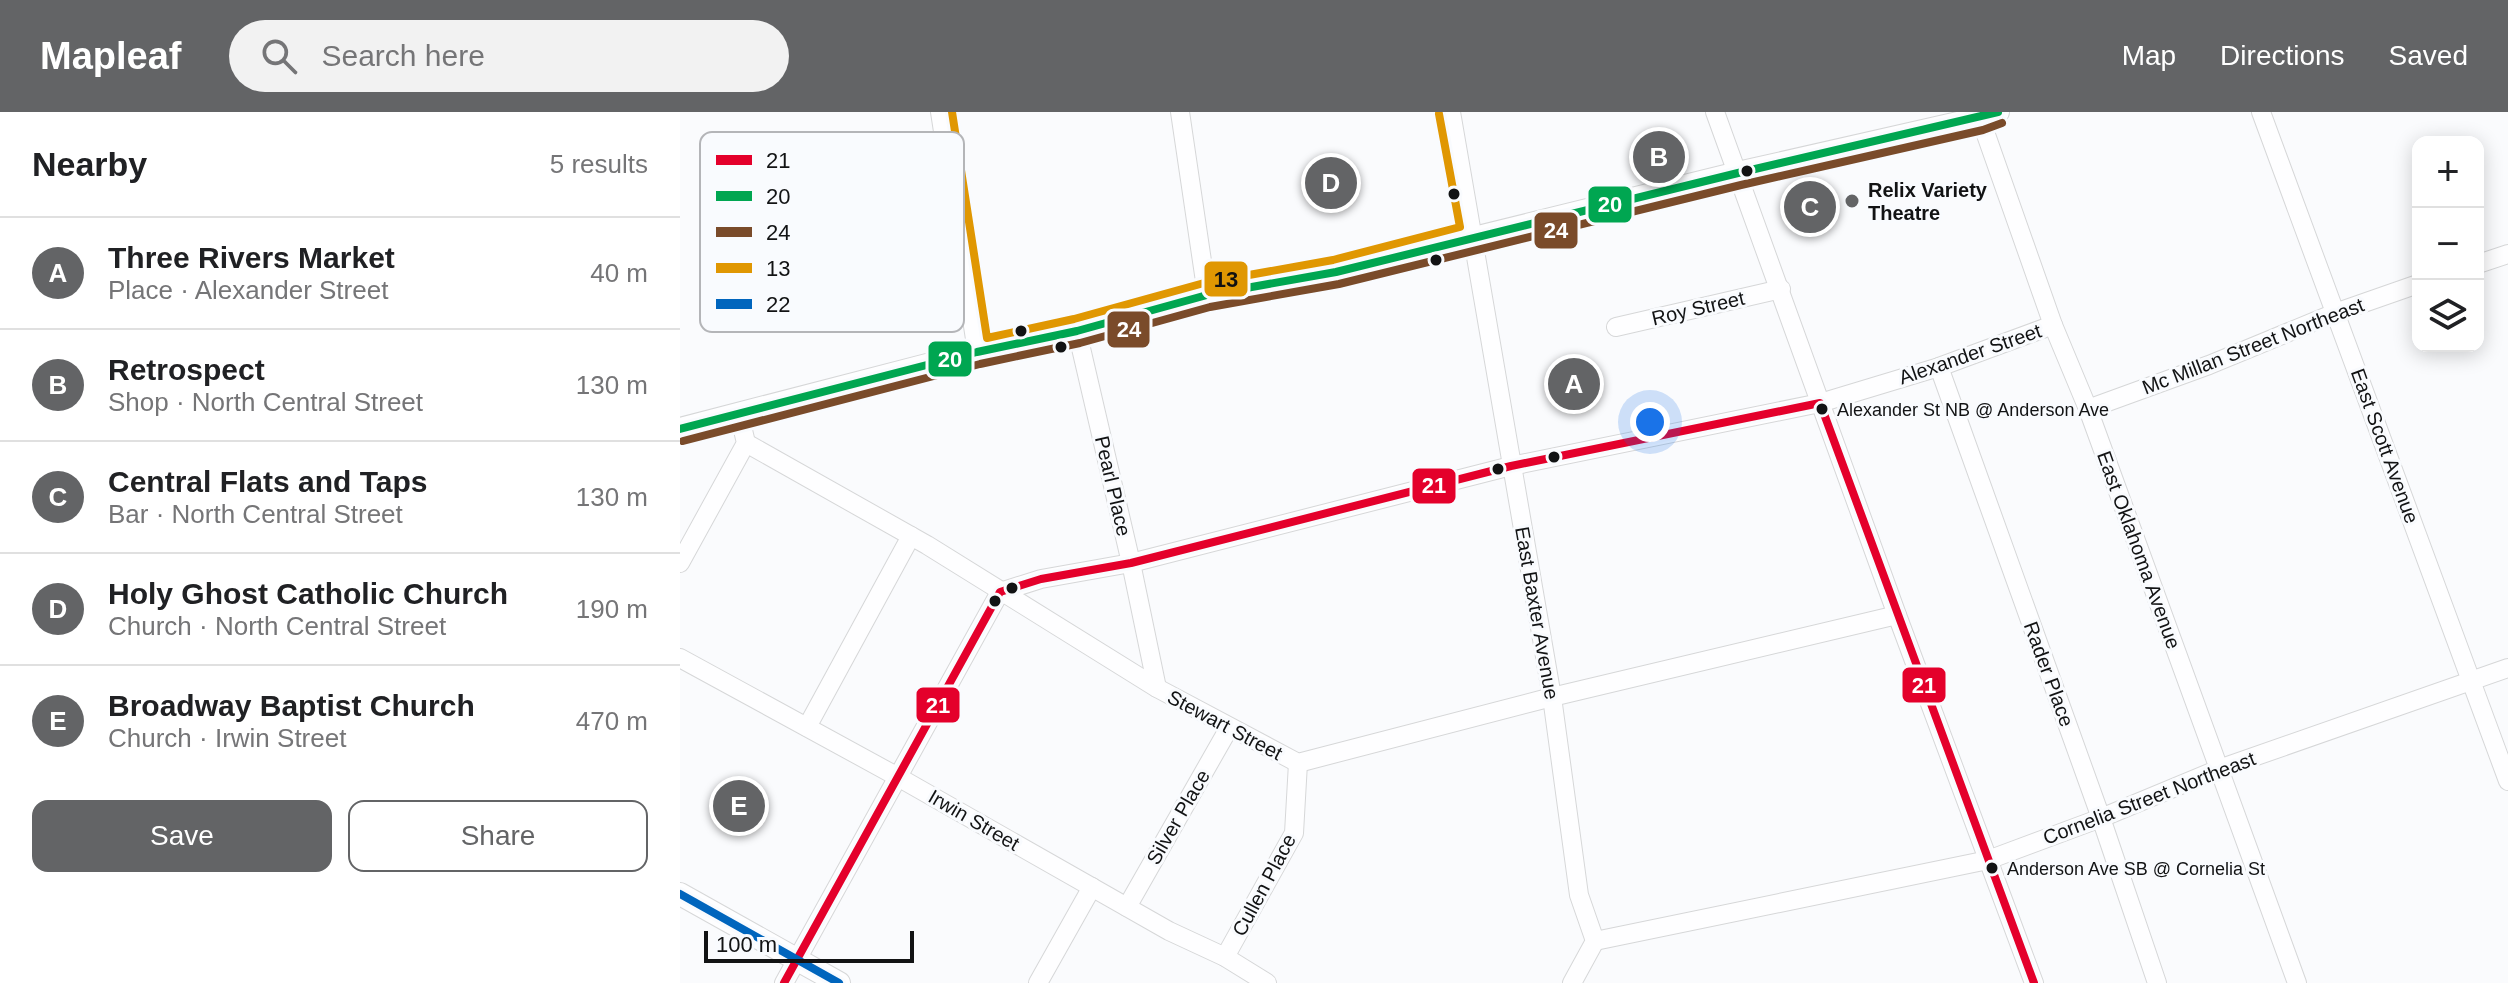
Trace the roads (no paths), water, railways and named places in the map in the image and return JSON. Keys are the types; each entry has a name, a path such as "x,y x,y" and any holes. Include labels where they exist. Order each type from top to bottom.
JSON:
{"main road":[{"path":"680,429 977,352 1077,331 1207,295 1336,272 1985,114"},
{"path":"680,894 839,983"}],"street":[{"path":"940,112 943,132"},
{"path":"1180,112 1207,295"},
{"name":"East Baxter Avenue","path":"1451,112 1552,697 1579,895 1595,941"},
{"path":"1715,112 2034,983"},
{"name":"East Scott Avenue","path":"2261,112 2508,781"},
{"name":"East Oklahoma Avenue","path":"1985,114 2053,325 2088,409 2297,983"},
{"path":"2484,262 2508,254"},
{"path":"964,268 977,352"},
{"name":"Mc Millan Street Northeast","path":"2088,409 2412,286"},
{"name":"Roy Street","path":"1616,327 1781,289"},
{"name":"Alexander Street","path":"1000,592 1041,579 1131,563 1511,466 1820,403 1939,367 2053,325"},
{"name":"Pearl Place","path":"1077,331 1157,688"},
{"name":"Rader Place","path":"1939,367 2157,983"},
{"path":"680,563 746,443 739,413"},
{"name":"Stewart Street","path":"746,443 911,536 1157,688 1298,763 1552,697 1897,615"},
{"path":"807,727 911,536"},
{"path":"784,983 1000,592"},
{"name":"Irwin Street","path":"680,658 1169,931 1225,957 1267,983"},
{"name":"Cornelia Street Northeast","path":"1595,941 1988,860 2219,769 2508,668"},
{"name":"Silver Place","path":"1127,907 1229,728"},
{"name":"Cullen Place","path":"1225,957 1294,833 1298,763"},
{"path":"1038,983 1092,887"},
{"path":"1572,983 1595,941"}],"place":[{"name":"Retrospect","path":"1659,157"},
{"name":"Holy Ghost Catholic Church","path":"1331,183"},
{"name":"Relix Variety Theatre","path":"1852,201"},
{"name":"Central Flats and Taps","path":"1810,207"},
{"name":"Three Rivers Market","path":"1574,384"},
{"name":"Alexander St NB @ Anderson Ave","path":"1822,409"},
{"name":"Broadway Baptist Church","path":"739,806"},
{"name":"Anderson Ave SB @ Cornelia St","path":"1992,868"}]}
